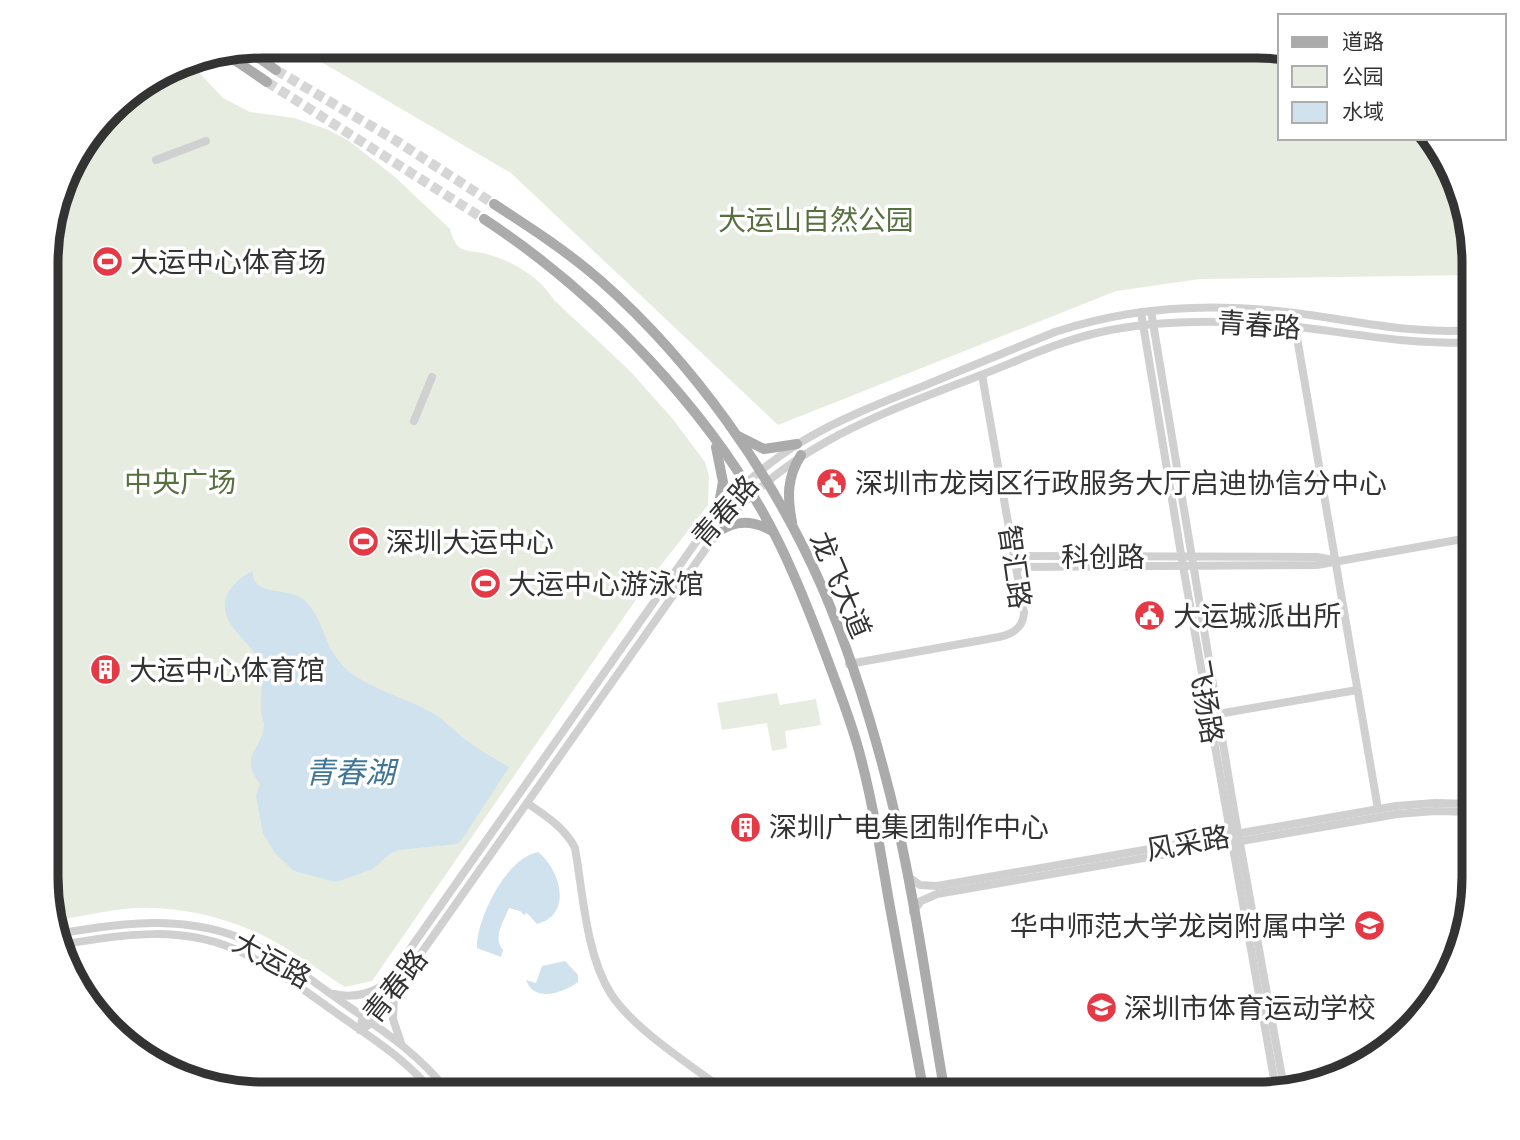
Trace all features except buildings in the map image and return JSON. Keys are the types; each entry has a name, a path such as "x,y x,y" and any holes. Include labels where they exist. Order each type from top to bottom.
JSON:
{"main road":[{"path":"259,58 275,70"},
{"path":"235,60 267,82"},
{"name":"龙飞大道","path":"494,204 574,260 626,306 668,349 735,434 759,470 822,587 884,772 913,912 943,1082"},
{"name":"龙飞大道","path":"484,219 524,245 584,294 670,384 715,439 773,531 800,588 859,749 922,1082"},
{"path":"735,434 764,449 796,443"},
{"path":"715,439 723,482 717,514"},
{"path":"794,533 788,489 794,466 801,455"},
{"path":"718,533 733,524 747,522 773,531"}],"street":[{"path":"156,160 206,141"},
{"name":"青春路","path":"360,1030 363,1016 384,985 717,514 744,483 796,443 848,416 1055,332 1104,318 1199,307 1295,313 1392,329 1462,330"},
{"name":"飞扬路","path":"1146,312 1182,562 1282,1080"},
{"name":"青春路","path":"360,1030 372,1023 718,533 751,496 801,455 865,421 1081,337 1148,325 1229,321 1295,326 1380,338 1462,343"},
{"name":"飞扬路","path":"1148,325 1218,714 1235,839 1275,1081"},
{"path":"1295,326 1378,809"},
{"name":"智汇路","path":"849,664 1012,633 1021,625 1024,613 982,375"},
{"path":"414,421 432,377"},
{"name":"科创路","path":"1015,556 1182,562 1317,557 1335,560 1462,539"},
{"path":"1016,567 1182,562"},
{"path":"1218,714 1357,690"},
{"path":"527,803 557,824 569,837 575,849 592,946 609,991 636,1023 713,1082"},
{"name":"风采路","path":"913,912 920,901 937,894 1235,839 1378,809 1421,803 1462,804"},
{"name":"风采路","path":"906,876 920,885 937,886 1410,813 1462,812"},
{"name":"大运路","path":"66,933 136,922 158,922 199,926 256,945 403,1045 440,1082"},
{"name":"大运路","path":"69,944 136,934 171,934 203,939 242,952 401,1059 423,1082"},
{"path":"328,992 353,996 384,985"},
{"path":"394,991 393,1019 403,1045"}],"green space":[{"name":"大运山自然公园","path":"315,58 1278,59 1278,140 1421,140 1441,172 1451,197 1462,249 1462,275 1200,279 1116,291 778,425 511,173"},
{"name":"深圳大运中心","path":"196,69 223,98 250,112 294,118 329,130 349,141 395,177 450,229 460,248 496,257 533,277 629,370 672,418 705,462 709,476 708,505 651,578 372,981 345,987 278,943 216,918 160,908 114,910 63,919 58,891 60,236 73,184 100,138 118,118 149,92"},
{"path":"777,693 780,705 816,699 821,725 785,731 787,748 772,751 767,723 722,730 717,703"}],"water":[{"name":"青春湖","path":"253,571 258,585 296,595 310,606 337,659 354,675 434,714 463,738 509,767 461,841 456,844 399,850 391,853 371,870 336,882 294,871 275,853 263,833 256,796 260,784 251,765 251,758 264,724 260,666 253,650 232,626 225,609 225,601 232,587"},
{"path":"538,852 553,870 557,880 560,891 556,911 537,924 527,913 524,915 509,908 499,935 503,950 501,957 477,948 482,921 495,891 515,865 526,856"},
{"path":"565,961 578,975 578,982 565,990 549,994 535,992 530,987 526,980 536,983 542,966"}],"tunnel":[{"path":"276,70 395,140 494,204"},
{"path":"267,82 484,219"}],"place":[{"name":"大运中心体育场","path":"107,262"},
{"name":"深圳市龙岗区行政服务大厅启迪协信分中心","path":"832,483"},
{"name":"深圳大运中心","path":"363,542"},
{"name":"大运中心游泳馆","path":"485,584"},
{"name":"大运城派出所","path":"1150,616"},
{"name":"大运中心体育馆","path":"106,670"},
{"name":"深圳广电集团制作中心","path":"746,827"},
{"name":"华中师范大学龙岗附属中学","path":"1369,926"},
{"name":"深圳市体育运动学校","path":"1101,1008"}],"park label":[{"name":"中央广场","path":"180,482"}]}
